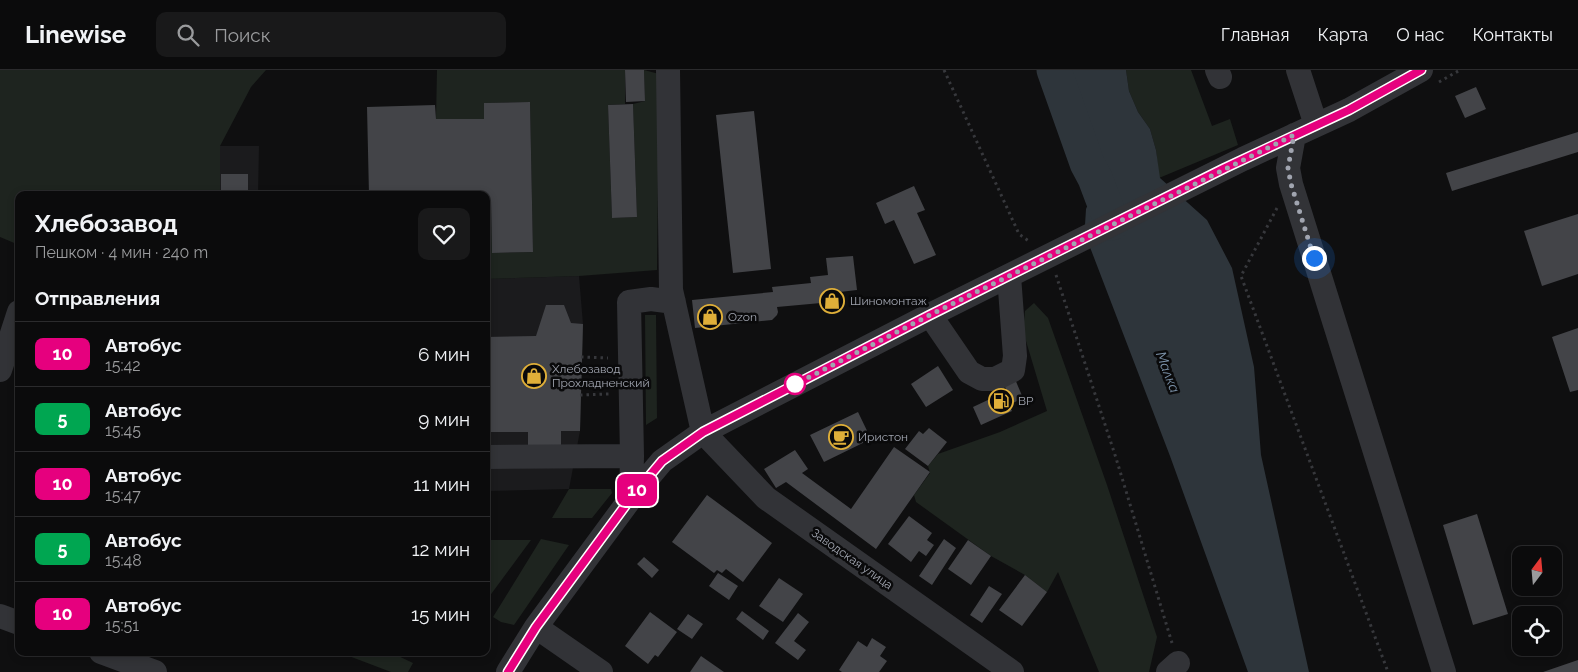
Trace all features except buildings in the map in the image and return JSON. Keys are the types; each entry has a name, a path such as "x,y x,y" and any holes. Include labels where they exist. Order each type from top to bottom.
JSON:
{"street":[{"path":"668,70 671,290 703,432"},
{"path":"1298,70 1316,125"},
{"path":"508,672 536,627 631,498 662,461 703,432 930,315 1243,159 1349,110 1421,70"},
{"path":"1294,135 1288,168 1291,184 1444,672"},
{"path":"930,315 969,372 982,379 994,379 1001,376 1013,370 1015,356 1009,276"},
{"path":"631,498 629,302 651,298 674,302"},
{"path":"0,370 15,324"},
{"name":"Заводская улица","path":"703,432 766,498 1012,672"},
{"path":"490,456 632,456"},
{"path":"0,616 15,622"},
{"path":"536,627 601,672"},
{"path":"112,656 155,672"}],"path":[{"path":"944,70 1019,234 1049,256 1116,458 1173,667"},
{"path":"1291,184 1241,276 1388,672"},
{"path":"581,358 608,358"},
{"path":"580,395 609,394"}],"shaded area":[{"path":"0,70 266,70 251,87 220,146 220,191 15,191 15,243 0,237"},
{"path":"437,70 625,70 625,104 608,105 612,218 637,217 633,104 645,101 644,70 659,74 657,270 579,276 490,279 490,200 492,253 533,252 530,102 484,103 484,119 436,119"},
{"path":"1126,70 1191,70 1212,126 1230,119 1238,145 1159,178 1156,150 1150,129 1138,112 1129,91"},
{"path":"220,146 259,146 258,191 220,191"},
{"path":"579,276 583,324 580,431 569,489 490,491 490,279"},
{"path":"1034,303 1048,318 1107,485 1157,637 1149,672 1099,672 1058,572 1047,592 1025,575 991,556 916,502 914,495 930,473 928,466 938,454 1000,432 1047,411 1023,331 1025,311"},
{"path":"645,315 656,315 657,418 646,425"},
{"path":"569,489 611,489 612,493 592,518 552,518"},
{"path":"541,539 569,545 514,625 501,622 493,617"},
{"path":"490,540 531,540 490,596"},
{"path":"349,656 398,656 413,663 408,672 391,672"}],"water":[{"path":"1054,70 1126,70 1129,91 1138,112 1150,129 1156,150 1160,178 1207,220 1232,268 1254,367 1261,455 1309,672 1248,672 1170,456 1088,242 1085,225 1086,209 1092,195 1095,178 1087,163"}],"waterway":[{"name":"Малка","path":"1054,70 1087,163 1095,178 1112,223"}],"bus line":[{"name":"10","path":"508,672 536,627 631,498 662,461 703,432 930,315 1225,168 1349,110 1421,70"}],"place":[{"name":"Шиномонтаж","path":"832,301"},
{"name":"Ozon","path":"710,317"},
{"name":"Хлебозавод Прохладненский","path":"534,376"},
{"name":"BP","path":"1001,401"},
{"name":"Иристон","path":"841,437"}],"route":[{"path":"795,384 790,387 930,315 1294,135 1288,168 1291,184 1314,258"}]}
